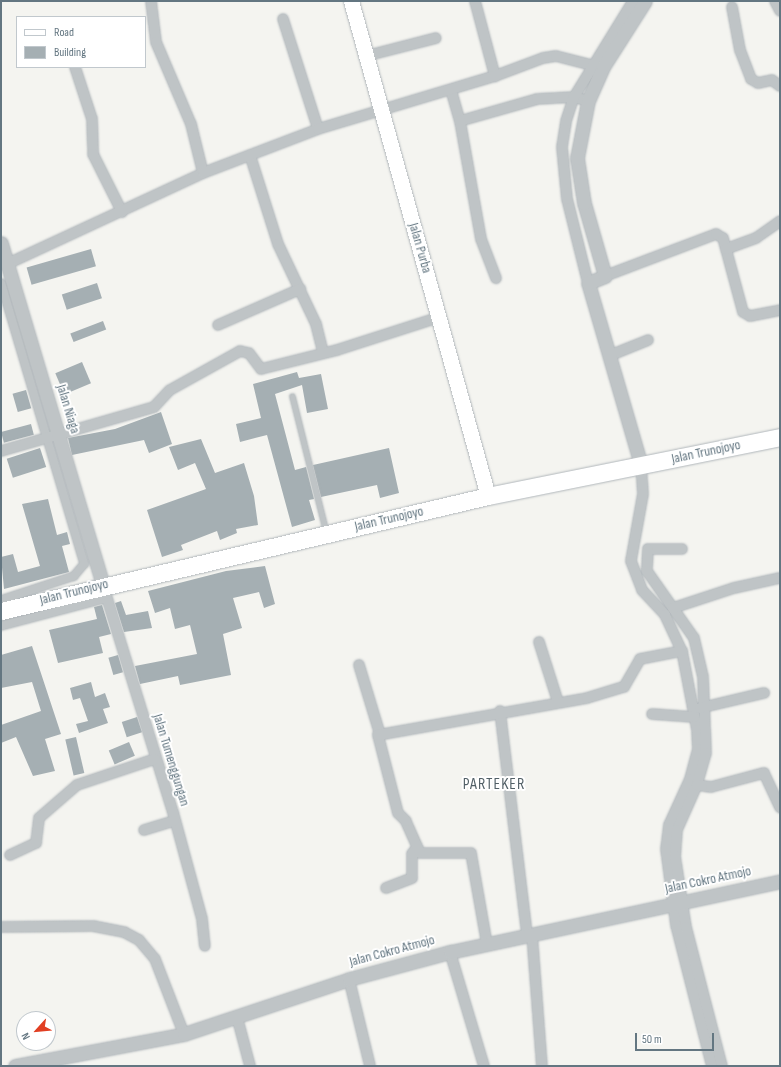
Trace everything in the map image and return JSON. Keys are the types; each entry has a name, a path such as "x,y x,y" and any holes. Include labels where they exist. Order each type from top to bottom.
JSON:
{"highway":[{"name":"Jalan Trunojoyo","path":"1,611 105,591 326,533 488,496 780,437"}],"main road":[{"name":"Jalan Purba","path":"351,1 440,316 488,496"}],"street":[{"path":"152,1 156,42 191,124 203,174"},
{"path":"476,1 495,76"},
{"path":"605,276 587,246 567,199 562,147 596,66 632,1"},
{"path":"645,1 582,99 577,158 587,246 588,283 611,355 641,465 643,494 632,545 631,561 642,590 665,615 682,651 708,741 666,838 676,903 700,1005 710,1039 722,1066"},
{"path":"775,1 780,11"},
{"path":"732,7 740,50 751,79 758,83 772,80 780,86"},
{"path":"283,19 318,129"},
{"path":"366,56 436,38"},
{"path":"7,264 203,174 318,129 451,90 556,56 596,66"},
{"path":"75,68 92,119 93,154 122,212"},
{"path":"451,90 460,122 480,239 496,278"},
{"path":"460,122 537,99 582,99"},
{"path":"250,155 278,244 316,324 323,353"},
{"path":"726,249 756,238 780,222"},
{"path":"588,283 716,234 722,238 726,249 743,312 750,316 780,310"},
{"name":"Jalan Niaga","path":"1,243 54,437 105,591"},
{"path":"1,283 54,437 84,564 74,576 1,600"},
{"path":"218,326 300,289"},
{"path":"1,452 154,407 166,399 170,390 240,351 248,353 261,368 323,353 440,316"},
{"path":"611,355 648,340"},
{"path":"632,545 648,549 682,549"},
{"path":"648,549 650,578 674,608 695,643 703,677 698,710 697,784 675,843 676,903"},
{"path":"674,608 734,588 780,578"},
{"path":"1,626 105,591"},
{"name":"Jalan Tumenggungan","path":"105,591 156,759 202,919 205,946"},
{"path":"539,642 558,702"},
{"path":"380,734 405,733 500,711 587,698 624,687 632,678 638,661 682,651"},
{"path":"359,665 380,734 377,740 390,776 389,786 398,813 406,821 417,847 424,854 471,853 487,944"},
{"path":"652,714 698,710 764,693"},
{"path":"500,711 529,934 542,1066"},
{"path":"10,855 36,843 39,818 77,785 156,759"},
{"path":"697,784 711,787 764,773 780,808"},
{"path":"144,830 174,821"},
{"path":"386,888 412,878 412,854 417,847"},
{"name":"Jalan Cokro Atmojo","path":"16,1066 184,1034 349,979 450,952 780,881"},
{"path":"1,927 93,926 124,932 139,940 155,959 184,1034"},
{"path":"450,952 484,1066"},
{"path":"349,979 370,1066"},
{"path":"237,1017 250,1066"},
{"path":"710,1039 712,1066"}],"lane":[{"path":"292,396 326,533"}],"building":[{"path":"91,249 96,266 32,285 27,267"},
{"path":"97,283 102,298 67,310 62,294"},
{"path":"103,321 106,329 74,342 70,334"},
{"path":"82,362 91,383 64,395 55,373"},
{"path":"297,372 299,378 321,374 328,409 307,413 302,385 275,394 295,470 306,467 314,499 309,500 315,520 292,527 267,435 240,442 236,424 261,418 253,384"},
{"path":"26,390 31,408 18,412 13,394"},
{"path":"161,412 172,444 149,453 144,440 72,455 68,438 115,429"},
{"path":"31,424 34,435 4,443 1,432"},
{"path":"201,439 215,473 244,463 254,496 258,525 236,529 237,533 220,540 217,531 181,545 183,550 162,557 147,510 206,489 195,463 178,470 169,447"},
{"path":"40,448 46,467 13,478 7,459"},
{"path":"389,448 399,493 380,498 377,485 321,497 313,465"},
{"path":"48,499 57,535 67,532 70,544 62,546 69,572 4,589 1,557 13,554 18,572 40,566 22,504"},
{"path":"265,566 275,604 264,608 259,592 233,598 242,628 223,634 231,675 180,685 178,676 140,684 135,666 197,654 190,625 175,629 170,608 155,613 148,591 226,571"},
{"path":"121,601 126,615 148,611 152,628 124,632 115,603"},
{"path":"102,605 111,634 99,637 103,653 58,663 49,630 97,619 94,607"},
{"path":"32,646 61,734 45,739 55,771 33,776 16,737 1,743 1,725 41,711 32,682 1,688 1,655"},
{"path":"118,655 123,672 113,675 108,658"},
{"path":"91,682 95,697 105,693 110,707 103,709 108,723 79,733 76,724 88,721 80,698 73,700 70,688"},
{"path":"137,717 142,732 127,737 122,722"},
{"path":"76,737 84,773 74,776 65,739"},
{"path":"129,742 135,756 115,764 109,751"}],"district":[{"name":"PARTEKER","path":"494,785"}]}
